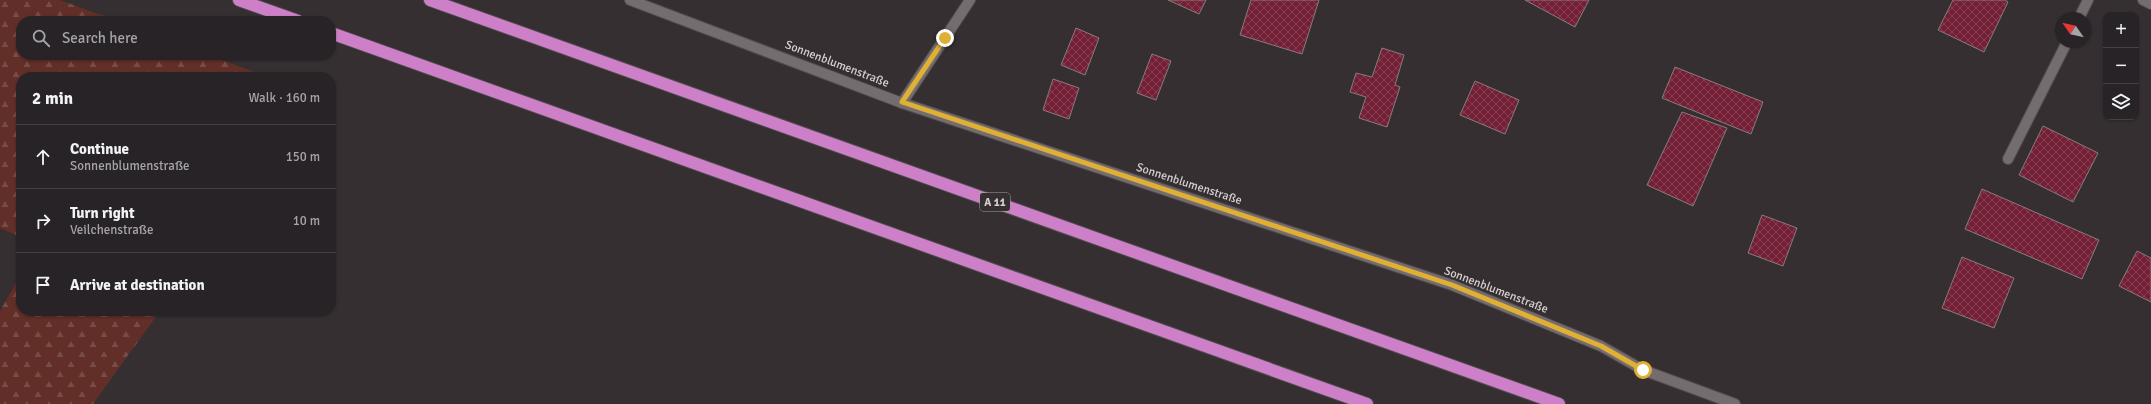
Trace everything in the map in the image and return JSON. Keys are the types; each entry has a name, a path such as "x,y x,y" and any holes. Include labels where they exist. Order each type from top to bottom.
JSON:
{"highway":[{"path":"238,0 284,16"},
{"name":"A 11","path":"430,0 1559,404"},
{"path":"336,35 1367,404"}],"street":[{"name":"Sonnenblumenstraße","path":"630,0 902,102 1452,285 1601,346 1643,370 1735,404"},
{"path":"902,102 970,0"},
{"path":"2082,12 2088,0"},
{"path":"2143,0 2151,4"},
{"path":"2008,159 2064,48"}],"green space":[{"path":"0,0 60,0 103,16 16,16 16,60 222,60 254,72 16,72 16,235 0,228"},
{"path":"16,283 16,316 156,316 93,404 0,404 0,311"}],"building":[{"path":"1168,0 1206,0 1199,14"},
{"path":"1251,0 1319,0 1302,54 1240,35"},
{"path":"1525,0 1589,0 1575,27"},
{"path":"1953,0 2005,0 2008,2 1984,52 1938,30"},
{"path":"1076,28 1099,38 1085,75 1061,65"},
{"path":"1382,48 1404,55 1395,85 1400,87 1387,127 1359,118 1366,97 1350,92 1356,73 1372,77"},
{"path":"1152,54 1171,61 1156,100 1137,93"},
{"path":"1675,67 1763,102 1751,134 1662,98"},
{"path":"1053,79 1079,88 1069,119 1043,110"},
{"path":"1475,81 1519,100 1505,134 1460,115"},
{"path":"1682,112 1727,128 1693,206 1647,185"},
{"path":"2043,126 2098,153 2073,202 2019,175"},
{"path":"1982,189 2099,240 2082,279 1965,229"},
{"path":"1762,215 1797,228 1783,266 1748,253"},
{"path":"2137,251 2151,258 2151,302 2119,286"},
{"path":"1962,257 2014,278 1994,328 1942,308"}],"route":[{"path":"945,38 902,102 1452,285 1601,346 1643,370"}]}
